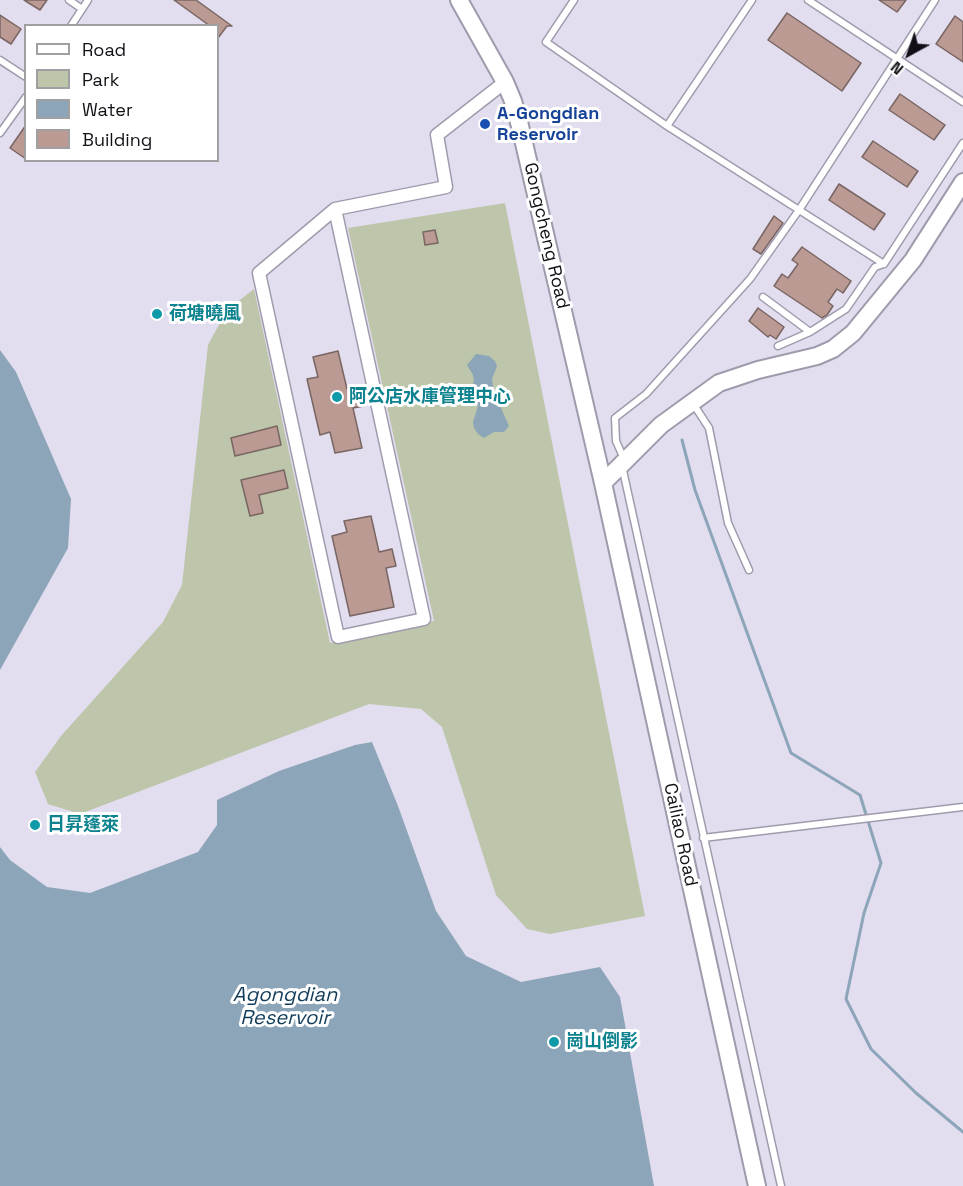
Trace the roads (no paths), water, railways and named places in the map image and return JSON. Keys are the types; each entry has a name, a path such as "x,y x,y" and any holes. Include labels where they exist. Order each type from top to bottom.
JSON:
{"street":[{"name":"Gongcheng Road","path":"459,0 505,82 513,101 603,483"},
{"path":"335,209 424,619 338,637 259,273 335,209 446,187 437,135 505,82"},
{"path":"603,483 661,425 719,383 758,370 817,356 833,349 853,333 906,268 963,182"},
{"name":"Cailiao Road","path":"603,483 758,1186"}],"lane":[{"path":"69,0 82,9"},
{"path":"72,24 88,0"},
{"path":"574,0 546,42 667,126 884,264"},
{"path":"667,126 752,0"},
{"path":"808,0 963,102"},
{"path":"781,1186 703,838 626,459 616,441 615,418 646,394 750,279 798,210 935,0"},
{"path":"0,60 24,76"},
{"path":"0,133 24,100"},
{"path":"778,346 810,332 846,309 875,267 884,264 963,143"},
{"path":"763,297 810,332"},
{"path":"692,402 709,428 728,523 749,570"},
{"path":"703,838 963,807"}],"water":[{"path":"0,350 16,372 71,499 68,548 0,670"},
{"path":"476,354 489,356 495,361 497,366 492,379 494,392 509,426 504,432 494,432 484,438 474,428 473,422 478,406 470,392 474,381 467,365"},
{"name":"Agongdian Reservoir","path":"372,742 436,911 466,956 521,982 600,967 620,997 654,1186 0,1186 0,847 10,860 47,887 90,893 198,852 217,825 217,800 279,771 355,745"}],"waterway":[{"path":"682,440 695,490 791,753 860,795 881,863 864,913 846,999 871,1049 916,1093 963,1132"}],"place":[{"name":"A-Gongdian Reservoir","path":"485,124"},
{"name":"荷塘曉風","path":"157,314"},
{"name":"阿公店水庫管理中心","path":"337,397"},
{"name":"日昇蓬萊","path":"35,825"},
{"name":"崗山倒影","path":"554,1042"}]}
